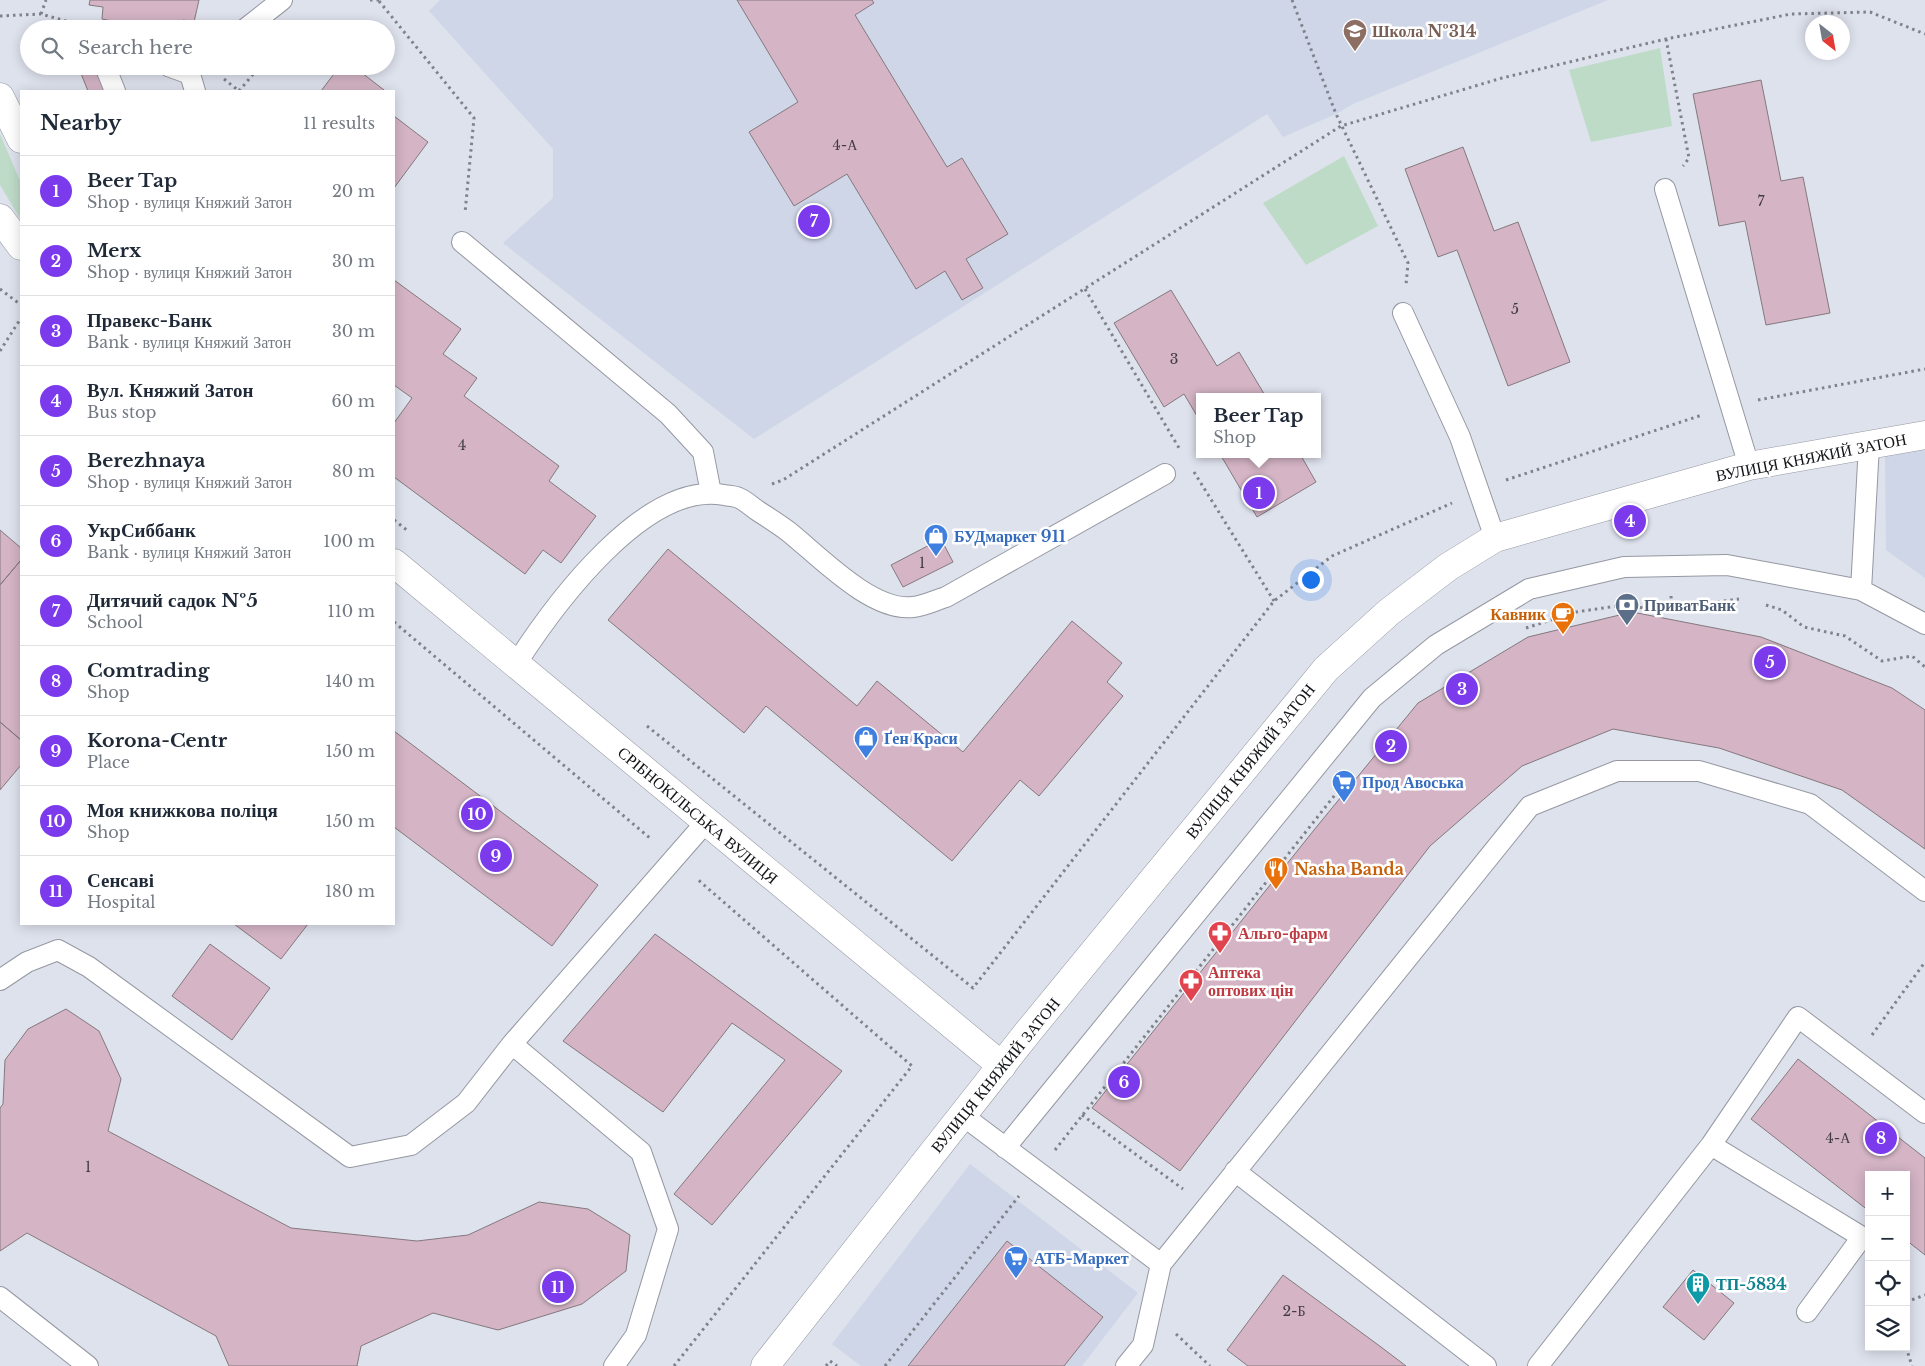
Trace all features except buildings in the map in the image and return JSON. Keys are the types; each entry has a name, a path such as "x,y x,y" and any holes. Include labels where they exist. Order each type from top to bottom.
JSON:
{"street":[{"path":"0,97 20,137"},
{"path":"0,218 20,245"},
{"name":"ВУЛИЦЯ КНЯЖИЙ ЗАТОН","path":"765,1366 962,1115 1326,668 1389,612 1448,567 1495,538 1750,466 1925,435"},
{"name":"СРІБНОКІЛЬСЬКА ВУЛИЦЯ","path":"395,565 1002,1066"}],"lane":[{"path":"257,20 282,0"},
{"path":"109,75 115,90"},
{"path":"1665,189 1750,466"},
{"path":"462,242 668,414 703,452 711,493"},
{"path":"1403,313 1460,437 1495,538"},
{"path":"1861,590 1869,445"},
{"path":"516,664 535,635 586,571 610,546 652,513 683,498 711,493 739,498 787,531 858,589 884,603 913,608 946,597 1164,474"},
{"path":"1005,1148 1372,698 1436,645 1529,588 1624,567 1727,565 1861,590 1925,624"},
{"path":"1126,1366 1143,1345 1160,1264 1530,806 1617,771 1699,771 1810,804 1925,891"},
{"path":"0,980 27,962 58,950 89,967 350,1156 411,1146 466,1103 512,1044 706,822"},
{"path":"1538,1366 1711,1145 1798,1017 1925,1113"},
{"path":"512,1044 640,1152 668,1228 636,1335 614,1366"},
{"path":"962,1115 1160,1264"},
{"path":"1711,1145 1862,1237 1807,1312"},
{"path":"1235,1171 1486,1366"},
{"path":"0,1297 88,1366"}],"path":[{"path":"41,14 46,0"},
{"path":"370,0 379,0 474,118 462,242"},
{"path":"1292,0 1342,126 1408,263 1403,313"},
{"path":"739,498 783,480 1342,126 1502,78 1666,39 1791,14 1870,12 1925,34"},
{"path":"0,16 41,14 63,20"},
{"path":"1665,189 1689,158 1666,39"},
{"path":"240,90 252,75"},
{"path":"0,289 20,304"},
{"path":"0,350 20,320"},
{"path":"395,521 409,532"},
{"path":"1519,632 1536,624 1576,612 1617,606 1664,609 1744,598"},
{"path":"1763,604 1782,610 1804,627 1846,636 1882,661 1912,656 1925,667"},
{"path":"642,722 973,988"},
{"path":"885,1366 1343,784"},
{"path":"1855,1060 1925,962"},
{"path":"674,1366 912,1066"},
{"path":"1082,1115 1207,1206"},
{"path":"1910,1301 1925,1295"},
{"path":"1150,1311 1210,1366"},
{"path":"1907,1351 1912,1366"},
{"path":"826,1366 830,1361 837,1366"}],"shaded area":[{"path":"440,0 1608,0 1353,104 1336,114 1283,137 1267,114 754,439 503,243 553,198 553,149 429,11"},
{"path":"1925,446 1925,578 1886,550 1885,454"},
{"path":"970,1164 1138,1293 1082,1366 861,1366 832,1344"}],"green space":[{"path":"1660,48 1672,126 1591,142 1569,70"},
{"path":"0,134 20,181 20,218 0,185"},
{"path":"1344,156 1378,226 1306,265 1263,203"}],"place":[{"name":"Школа №314","path":"1355,52"},
{"name":"Дитячий садок №5","path":"814,221"},
{"name":"Beer Tap","path":"1259,493"},
{"name":"Вул. Княжий Затон","path":"1630,521"},
{"name":"БУДмаркет 911","path":"936,557"},
{"name":"ПриватБанк","path":"1627,626"},
{"name":"Кавник","path":"1563,635"},
{"name":"Berezhnaya","path":"1770,662"},
{"name":"Правекс-Банк","path":"1462,689"},
{"name":"Merx","path":"1391,746"},
{"name":"Ґен Краси","path":"866,759"},
{"name":"Прод Авоська","path":"1344,803"},
{"name":"Моя книжкова поліця","path":"477,814"},
{"name":"Korona-Centr","path":"496,856"},
{"name":"Nasha Banda","path":"1276,890"},
{"name":"Альго-фарм","path":"1220,954"},
{"name":"Аптека оптових цін","path":"1191,1002"},
{"name":"УкрСиббанк","path":"1124,1082"},
{"name":"Comtrading","path":"1881,1138"},
{"name":"АТБ-Маркет","path":"1016,1279"},
{"name":"Сенсаві","path":"558,1287"},
{"name":"ТП-5834","path":"1698,1305"}]}
